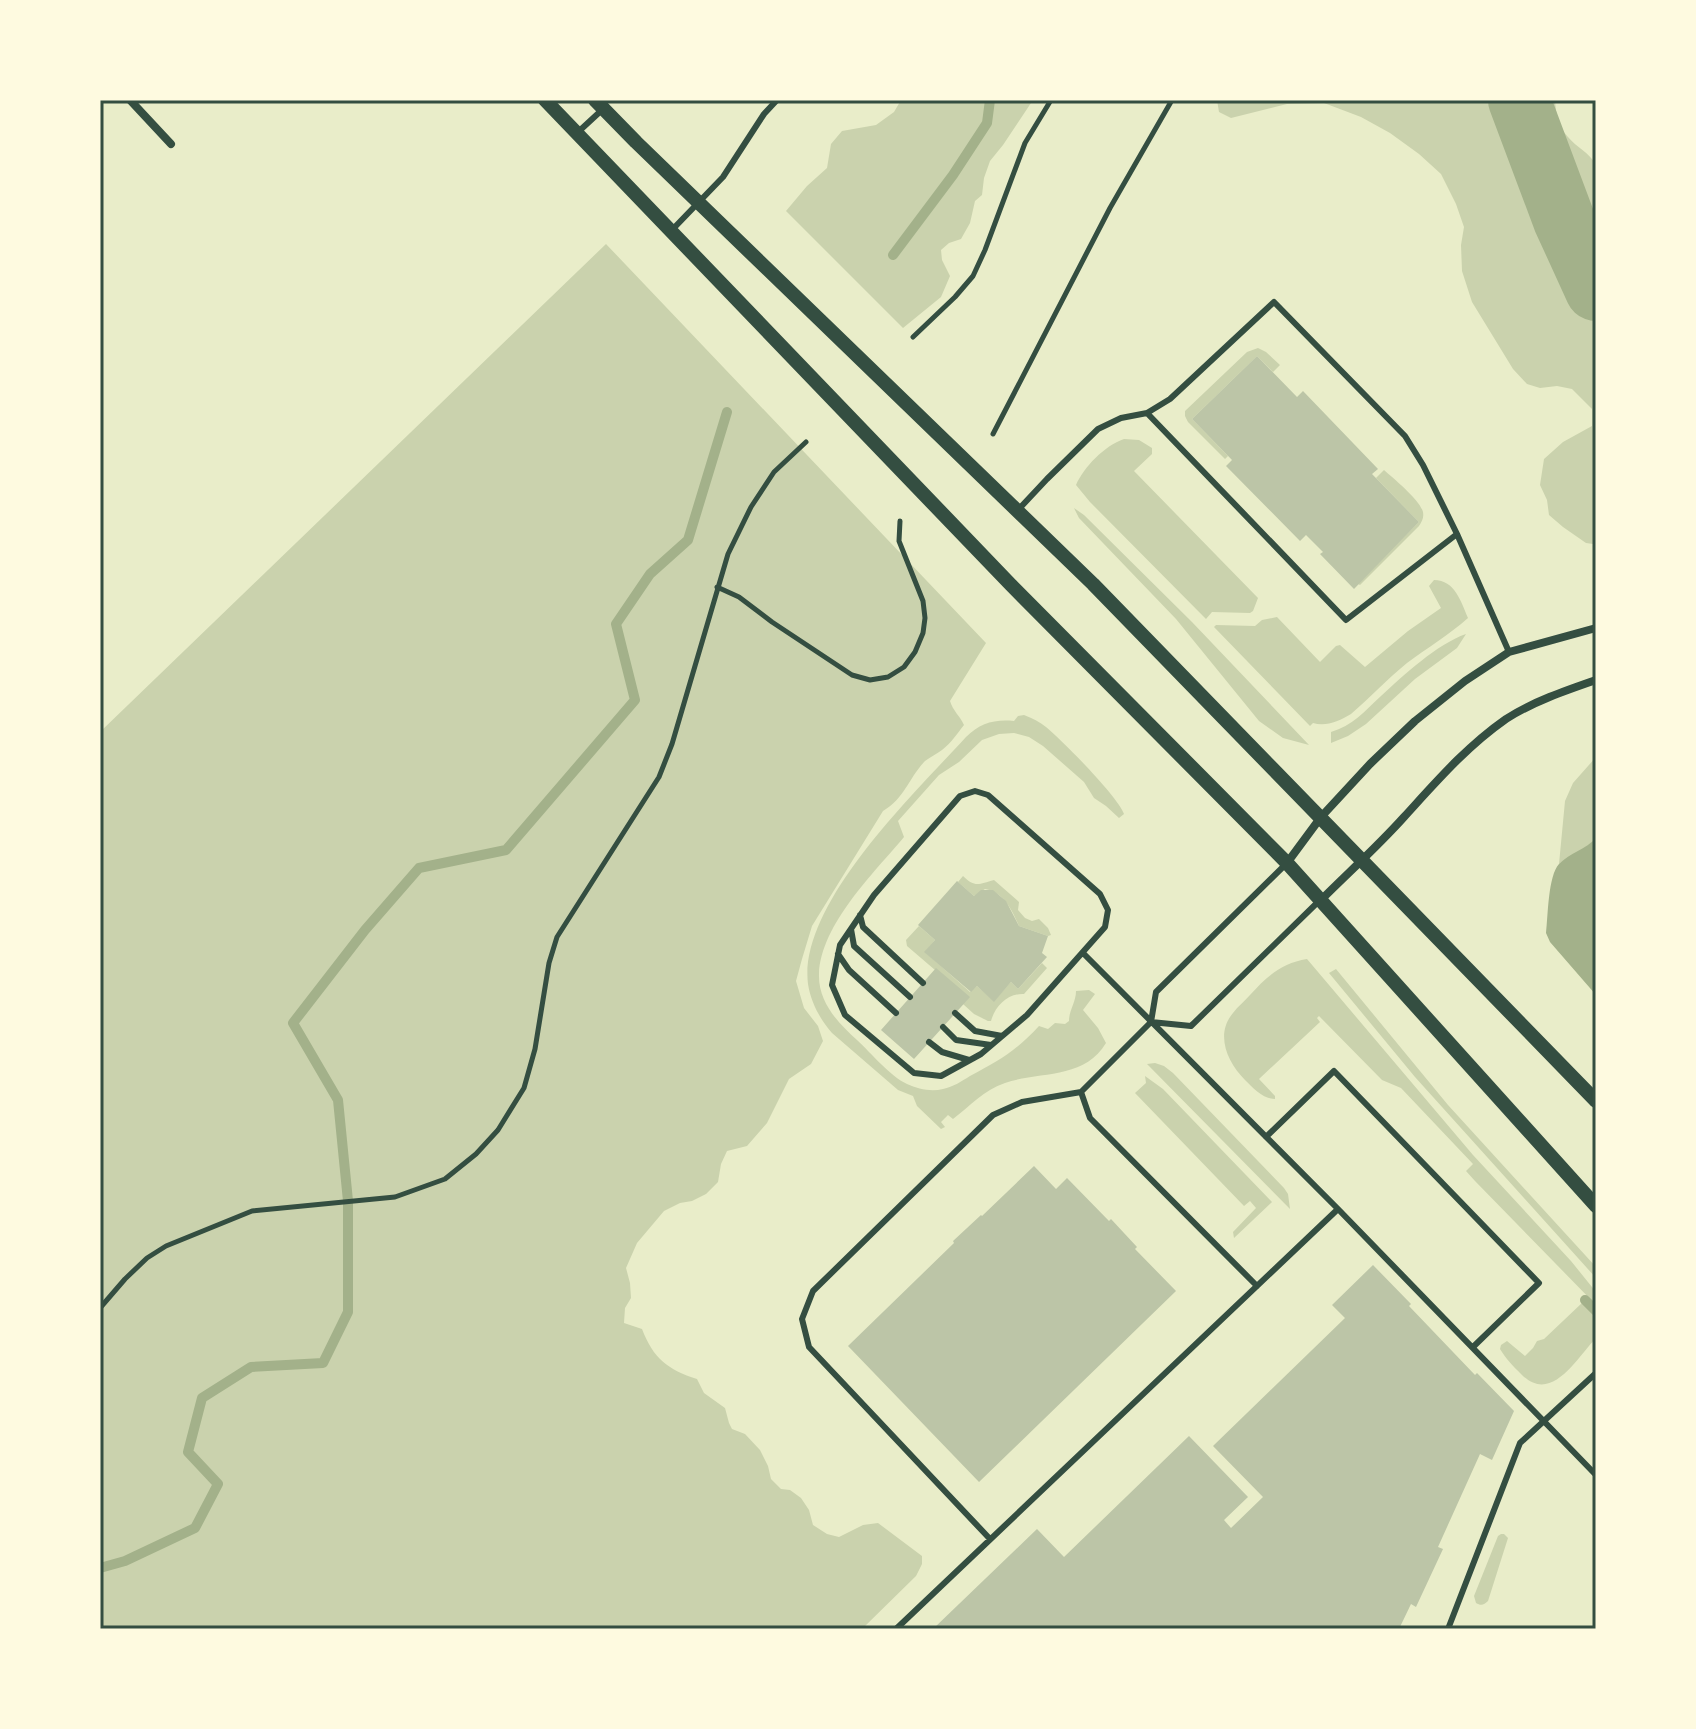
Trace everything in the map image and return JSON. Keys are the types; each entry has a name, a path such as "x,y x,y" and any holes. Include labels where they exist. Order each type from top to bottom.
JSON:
{"street":[{"path":"130,100 171,144"},
{"path":"545,100 1011,585 1287,863 1596,1206"},
{"path":"599,104 1093,584 1596,1101"},
{"path":"1287,863 1321,817 1370,764 1415,721 1465,681 1509,652 1596,628"},
{"path":"1321,900 1403,819 1433,782 1476,742 1509,717 1561,692 1596,680"}],"lane":[{"path":"671,231 723,177 764,114 777,100"},
{"path":"577,133 599,104"},
{"path":"1017,511 1098,429 1121,418 1147,413 1170,399 1274,302 1405,436 1457,534 1509,652"},
{"path":"1147,413 1346,620 1457,534"},
{"path":"975,791 988,795 1100,894 1108,910 1105,927 1027,1015 981,1054 941,1076 914,1073 845,1015 832,985 840,945 860,915 960,796 975,791"},
{"path":"990,1539 809,1347 802,1319 813,1291 993,1115 1022,1102 1081,1092 1151,1022 1156,992 1287,863"},
{"path":"1151,1022 1191,1026 1321,900"},
{"path":"860,915 863,927 923,983"},
{"path":"851,929 854,946 910,997"},
{"path":"1083,953 1338,1209 1596,1475"},
{"path":"838,954 849,970 896,1013"},
{"path":"955,1013 975,1031 1002,1036"},
{"path":"943,1027 956,1040 991,1045"},
{"path":"929,1042 942,1052 970,1060"},
{"path":"1266,1137 1334,1071 1539,1283 1473,1347"},
{"path":"1081,1092 1090,1118 1257,1286"},
{"path":"896,1629 1338,1209"},
{"path":"1448,1629 1520,1443 1596,1373"}],"path":[{"path":"913,337 973,276 1025,143 1051,100"},
{"path":"993,434 1110,208 1172,100"},
{"path":"100,1308 147,1258 166,1246 252,1211 395,1197 445,1179 476,1154 498,1130 524,1088 535,1049 549,963 557,937 659,777 672,744 728,554 751,507 774,472 806,442"},
{"path":"717,587 739,597 852,675 870,680 888,677 904,667 915,652 925,618 923,601 899,541 900,521"}],"shaded area":[{"path":"901,100 1033,100 990,161 982,195 975,201 970,223 961,239 941,250 950,276 941,297 903,328 786,211 827,168 831,144 842,131 876,125 894,112"},
{"path":"1217,100 1555,100 1562,129 1596,165 1596,546 1586,543 1549,515 1540,485 1544,459 1563,442 1592,426 1592,409 1572,389 1557,386 1540,388 1527,384 1513,369 1472,302 1462,271 1464,227 1441,174 1390,133 1361,117 1324,103 1287,104 1231,118 1219,112"},
{"path":"606,244 986,643 950,701 964,725 945,747 925,761 896,800 883,811 812,926 796,981 804,1008 818,1026 823,1041 811,1064 789,1079 767,1123 747,1146 727,1151 718,1182 706,1194 664,1211 637,1243 626,1268 631,1298 625,1308 624,1323 642,1329 651,1348 663,1362 697,1379 704,1393 725,1408 732,1429 745,1434 760,1450 771,1479 781,1489 790,1490 801,1498 809,1510 813,1525 839,1537 863,1525 878,1523 922,1556 922,1564 916,1576 862,1629 100,1629 100,732"},
{"path":"1258,348 1280,365 1273,372 1257,356 1192,419 1228,456 1225,459 1188,422 1185,411 1247,352"},
{"path":"1124,439 1139,440 1152,448 1152,454 1134,471 1258,598 1253,611 1212,612 1206,619 1076,485 1096,458"},
{"path":"1384,470 1417,502 1423,518 1419,526 1360,585 1419,522 1376,478"},
{"path":"1074,508 1192,622 1309,745 1283,738 1259,721 1176,619 1079,518"},
{"path":"1434,580 1452,588 1468,618 1407,663 1351,714 1328,724 1313,723 1310,726 1214,627 1255,626 1262,620 1277,617 1320,662 1340,645 1365,667 1441,608 1429,586"},
{"path":"1466,634 1457,648 1415,679 1366,724 1331,743 1331,732 1358,717 1432,652"},
{"path":"1024,715 1044,725 1065,744 1124,814 1119,818 1094,798 1084,782 1029,737 1014,733 982,740 959,762 939,775 898,821 904,837 851,900 822,955 819,974 822,994 836,1019 894,1076 925,1090 943,1089 961,1082 1007,1054 1039,1026 1048,1029 1055,1023 1065,1024 1069,1021 1076,991 1089,990 1095,994 1083,1010 1106,1043 1097,1055 1073,1069 997,1086 953,1119 948,1115 941,1122 945,1127 941,1129 917,1106 913,1096 898,1090 828,1028 809,991 810,953 821,920 840,885 918,788 977,728 994,721 1014,721"},
{"path":"1596,757 1596,838 1559,864 1565,801 1573,783"},
{"path":"1596,838 1596,995 1550,942 1546,933 1555,870 1563,860"},
{"path":"963,876 974,884 994,880 1019,902 1018,910 1025,918 1032,921 1039,919 1051,935 1019,926 1006,903 992,891 985,889 974,896 958,882"},
{"path":"919,926 935,940 925,952 970,992 977,986 994,1001 1011,982 1018,989 1042,963 1047,968 1024,994 1003,1002 988,1021 974,1014 931,975 935,970 907,946 906,940"},
{"path":"1307,959 1473,1155 1571,1261 1596,1292 1596,1305 1466,1171 1473,1164 1401,1088 1382,1080 1319,1016 1320,1022 1259,1079 1275,1099 1258,1092 1239,1073 1224,1039 1228,1021 1269,976 1282,967"},
{"path":"1336,969 1448,1105 1596,1267 1596,1278 1415,1077 1329,973"},
{"path":"1155,1063 1173,1073 1284,1188 1290,1209 1147,1064"},
{"path":"1145,1076 1163,1089 1272,1202 1234,1238 1233,1232 1256,1208 1250,1201 1244,1206 1135,1093 1146,1083"},
{"path":"1583,1302 1596,1316 1596,1338 1553,1382 1532,1382 1515,1368 1500,1349 1507,1341 1525,1356 1537,1341 1544,1339"},
{"path":"1501,1534 1508,1538 1488,1601 1479,1605 1474,1596"}],"building":[{"path":"1257,356 1297,397 1303,391 1378,469 1372,474 1419,522 1354,589 1306,535 1300,541 1226,466 1232,460 1192,419"},
{"path":"957,881 974,896 981,890 993,890 1006,901 1019,926 1048,936 1042,953 1047,957 1018,989 1011,982 994,1002 977,986 971,992 924,952 935,940 918,925"},
{"path":"936,968 970,997 914,1059 881,1030"},
{"path":"1034,1166 1056,1189 1067,1178 1109,1221 1111,1219 1176,1291 979,1482 848,1346 953,1241"},
{"path":"1373,1265 1475,1375 1477,1373 1514,1411 1492,1460 1480,1454 1438,1547 1443,1549 1416,1607 1411,1604 1399,1629 933,1629 1037,1529 1064,1557 1189,1436 1248,1497 1224,1520 1231,1528 1263,1497 1213,1446 1345,1318 1332,1305"}],"waterway":[{"path":"893,255 953,175 987,123 990,100"},
{"path":"1519,100 1564,220 1596,290"},
{"path":"100,1568 125,1561 195,1528 218,1484 188,1452 202,1398 251,1367 323,1363 348,1312 348,1201 338,1100 293,1023 365,930 419,868 506,850 635,700 616,624 650,574 688,540 727,412"},
{"path":"1585,1300 1596,1311"}]}
